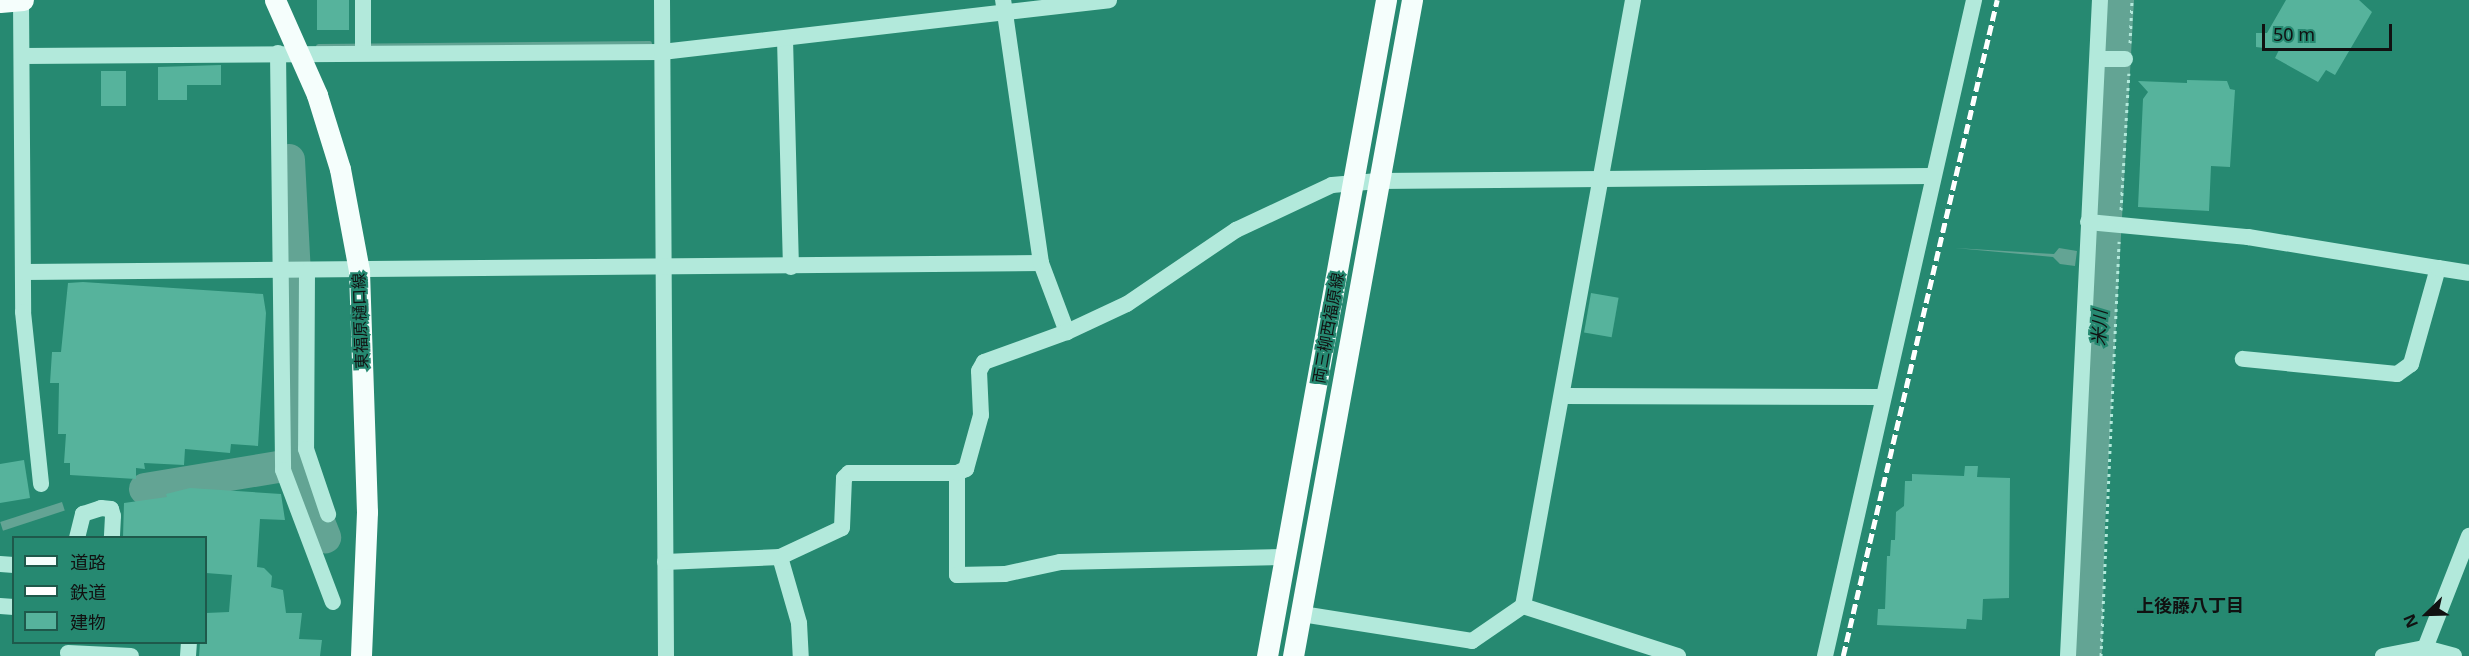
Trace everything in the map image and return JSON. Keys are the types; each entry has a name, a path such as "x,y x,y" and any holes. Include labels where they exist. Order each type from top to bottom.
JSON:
{"main road":[{"path":"0,2 22,0"},
{"name":"東福原樋口線","path":"275,0 300,54 340,169 359,271 367,512 360,656"},
{"name":"両三柳西福原線","path":"1267,656 1386,0"},
{"name":"両三柳西福原線","path":"1293,656 1412,0"}],"street":[{"path":"22,0 23,312 40,484"},
{"path":"363,0 363,53"},
{"path":"662,0 666,656"},
{"path":"22,56 662,52 785,39 1004,6 1108,0"},
{"path":"1302,614 1472,641 1523,606 1564,396 1633,0"},
{"path":"1810,656 1825,656 1931,176 1974,0"},
{"path":"2068,656 2102,59 2100,0"},
{"path":"1004,6 1041,263 1067,332"},
{"path":"785,39 791,267"},
{"path":"278,53 283,470 333,602"},
{"path":"2102,59 2127,59"},
{"path":"665,562 780,557 842,528 844,478 849,472 957,473 966,469 981,415 979,371 984,362 1067,332 1127,304 1236,230 1332,185 1378,181 1931,176"},
{"path":"2092,222 2117,222 2248,237 2469,273"},
{"path":"24,272 305,272 665,265 791,267 1041,263"},
{"path":"2243,359 2397,374 2411,364 2438,268"},
{"path":"305,272 306,449 328,514"},
{"path":"1564,396 1882,397"},
{"path":"957,473 957,574 1005,574 1060,562 1285,557"},
{"path":"76,536 83,514 101,508 111,509 112,536"},
{"path":"2424,652 2469,536"},
{"path":"780,557 799,623 801,656"},
{"path":"1523,606 1678,656"},
{"path":"69,650 131,656"},
{"path":"2383,656 2424,652 2454,656"}],"path":[{"path":"2101,656 2117,222 2132,0"}],"water":[{"path":"1955,248 2054,254 2059,248 2077,251 2075,266 2060,264 2053,257"},
{"path":"62,502 65,511 3,531 0,522"}],"building":[{"path":"317,0 349,0 349,30 317,30"},
{"path":"2286,0 2359,0 2372,12 2335,75 2326,70 2318,82 2275,58 2279,50 2256,47 2256,33 2267,33"},
{"path":"221,65 221,85 187,85 187,100 158,100 158,67"},
{"path":"101,71 126,71 126,106 101,106"},
{"path":"2187,80 2227,81 2230,89 2235,90 2230,167 2211,166 2209,211 2138,207 2143,99 2148,92 2138,81 2187,83"},
{"path":"83,282 263,294 266,313 258,446 231,444 230,453 185,449 184,465 144,463 145,469 136,468 136,479 70,475 70,463 64,463 66,434 58,434 59,383 50,383 52,352 61,352 68,283"},
{"path":"1591,293 1619,298 1612,337 1584,332"},
{"path":"24,460 30,498 0,503 0,464"},
{"path":"1965,466 1978,466 1977,477 2010,478 2009,598 1983,599 1982,620 1967,619 1966,629 1877,625 1878,609 1885,609 1887,556 1890,556 1891,540 1895,540 1896,512 1904,506 1905,481 1912,481 1912,474 1964,476"},
{"path":"190,488 281,494 285,520 260,519 257,567 264,568 272,576 271,587 283,590 286,613 302,613 299,639 322,640 320,656 199,656 200,644 207,644 207,613 229,612 232,575 207,573 207,536 123,536 124,503 167,497 166,494"}],"waterway":[{"name":"米川","path":"2086,656 2089,525 2118,0"},
{"path":"318,46 649,43"},
{"path":"289,160 296,294 296,464 325,537"},
{"path":"145,489 296,464"}],"railway":[{"path":"1843,656 1997,0"}],"district":[{"name":"上後藤八丁目","path":"2190,605"}]}
